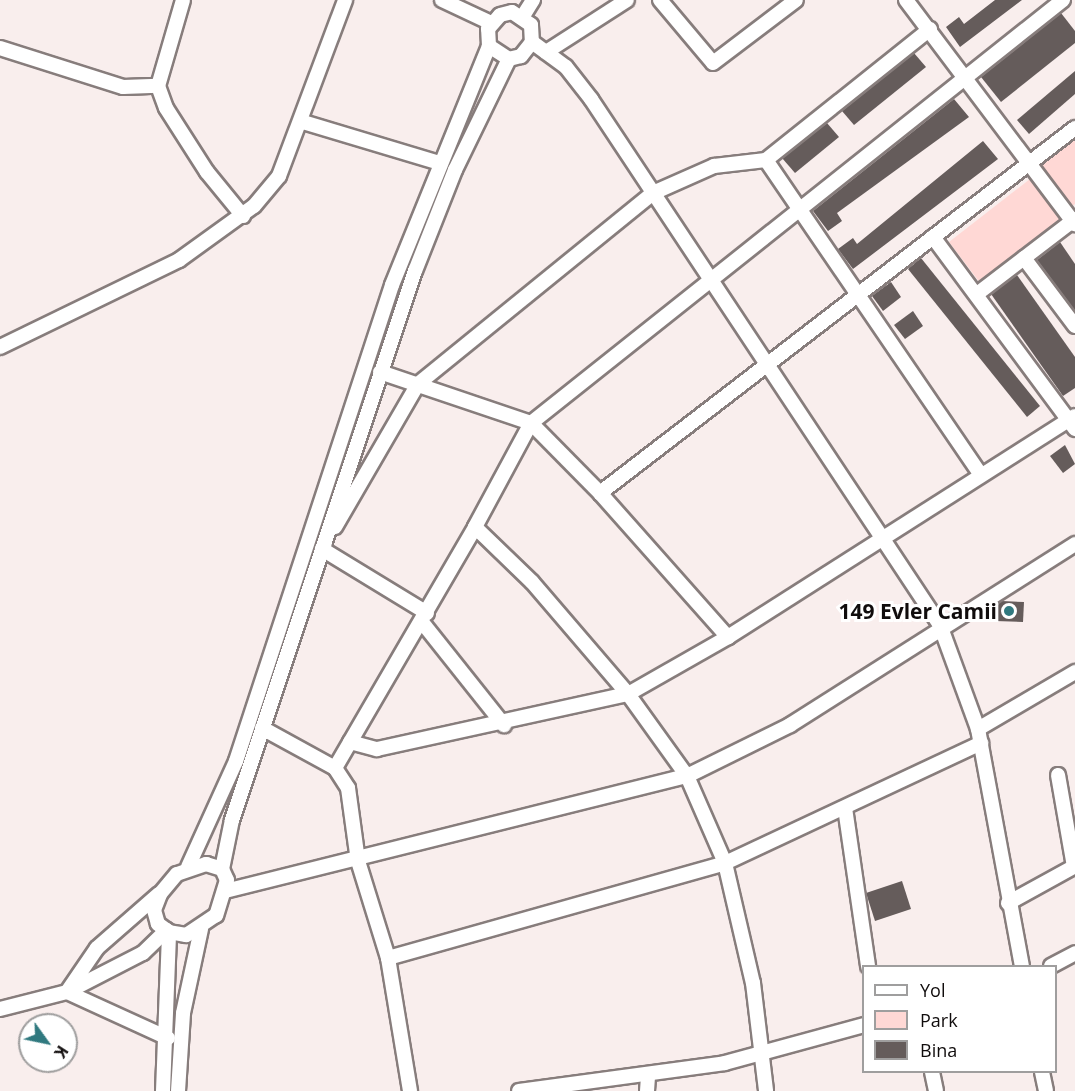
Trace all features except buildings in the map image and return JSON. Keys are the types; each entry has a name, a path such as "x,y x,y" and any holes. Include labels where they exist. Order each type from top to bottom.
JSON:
{"street":[{"path":"183,0 158,86 166,108 207,172 243,216"},
{"path":"0,347 179,260 243,216 279,176 303,122 345,0"},
{"path":"442,0 491,23"},
{"path":"523,16 533,0"},
{"path":"546,52 627,0"},
{"path":"660,0 713,63 795,0"},
{"path":"906,0 930,29 963,78 1074,221 977,294"},
{"path":"335,768 424,617 531,423 1063,0"},
{"path":"489,46 509,59 521,56 532,42 531,25 523,16 506,13 491,23"},
{"path":"67,992 92,954 188,867 236,761 381,317 440,163 489,46 491,23"},
{"path":"322,549 418,384 653,193 714,166 766,160 930,29"},
{"path":"532,42 546,52 591,99 653,193 713,277 940,625 978,729 1008,903 1022,965"},
{"path":"0,48 123,87 158,86"},
{"path":"168,931 186,935 201,929 216,915 225,891 222,869 262,728 380,372 454,170 509,59"},
{"path":"303,122 440,163"},
{"path":"600,493 771,366 861,293 1075,128"},
{"path":"766,160 861,293 980,474"},
{"path":"350,742 377,749 504,725 628,694 728,637 980,474 1073,422 933,237"},
{"path":"1024,258 1075,326"},
{"path":"380,372 531,423 600,493 728,637"},
{"path":"475,527 532,582 628,694 687,776 725,863 763,1054 766,1091"},
{"path":"225,891 358,861 687,776 789,725 940,625 1075,544"},
{"path":"322,549 424,617 504,725"},
{"path":"978,729 1075,672"},
{"path":"262,728 335,768 352,798 358,861 388,958 410,1091"},
{"path":"388,958 725,863 981,743"},
{"path":"1008,903 1074,867 1058,775"},
{"path":"845,808 868,965"},
{"path":"188,867 222,869"},
{"path":"160,894 154,910 168,931 170,970 168,1038 163,1091"},
{"path":"178,1091 183,1013 201,929"},
{"path":"0,1009 67,992 143,953 168,931"},
{"path":"1053,965 1075,953"},
{"path":"67,992 168,1038"},
{"path":"527,1090 648,1076 763,1054 862,1026"},
{"path":"932,1073 936,1091"},
{"path":"1042,1073 1046,1091"},
{"path":"647,1091 648,1076"}],"green space":[{"path":"1075,136 1075,204 1069,209 1037,165"},
{"path":"1030,179 1063,221 981,284 949,242"}],"place":[{"name":"149 Evler Camii","path":"1009,611"}]}
